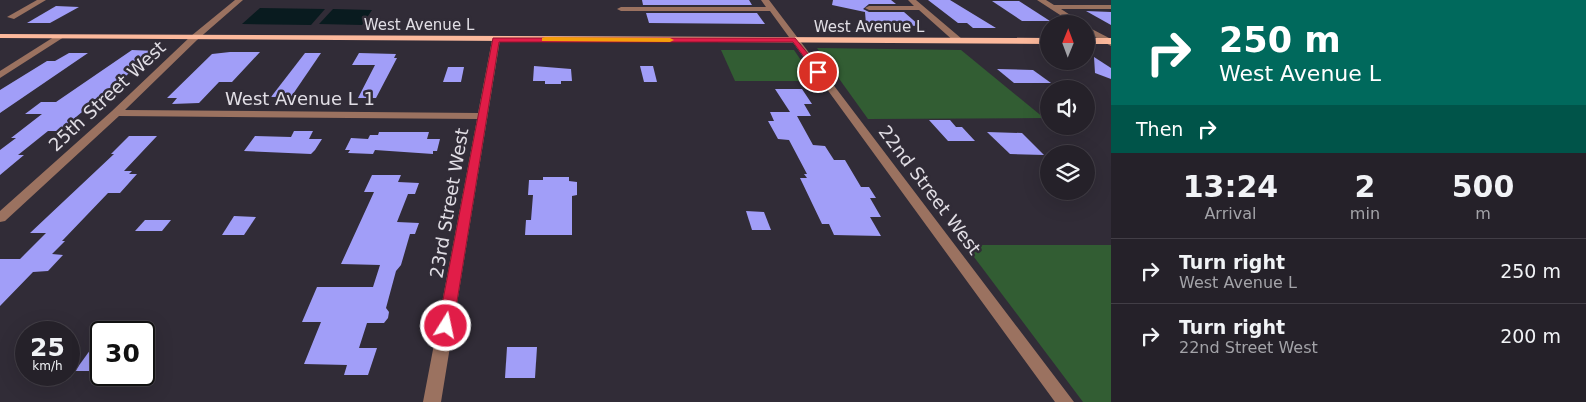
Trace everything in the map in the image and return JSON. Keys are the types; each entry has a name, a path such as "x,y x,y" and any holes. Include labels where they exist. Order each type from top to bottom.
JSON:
{"main road":[{"name":"West Avenue L","path":"0,36 496,40 1040,41"},
{"path":"1095,41 1110,42"}],"street":[{"path":"10,17 42,0"},
{"name":"25th Street West","path":"0,218 116,114 194,38 239,0"},
{"name":"22nd Street West","path":"765,0 1065,402"},
{"path":"912,0 959,41"},
{"path":"1041,0 1065,15"},
{"path":"1052,7 1111,7"},
{"path":"621,9 771,8"},
{"path":"869,8 922,8"},
{"path":"1095,33 1110,42"},
{"path":"0,75 60,37"},
{"name":"23rd Street West","path":"432,402 496,40"},
{"name":"West Avenue L 1","path":"116,114 484,116"}],"green space":[{"path":"817,48 961,50 1040,115 1040,118 868,119"},
{"path":"721,50 794,50 815,81 735,81"},
{"path":"965,245 1111,245 1111,402 1083,402"}],"shaded area":[{"path":"260,8 325,9 311,25 242,24"},
{"path":"333,9 372,10 362,25 319,24"}],"building":[{"path":"642,0 749,0 752,5 643,5"},
{"path":"833,0 891,0 896,4 869,4 863,9 869,12 904,12 920,26 866,24 865,12 832,5"},
{"path":"928,0 950,0 996,28 973,28 967,23 958,23"},
{"path":"992,1 1019,1 1041,15 1040,21 1022,21"},
{"path":"56,6 79,7 50,23 27,23"},
{"path":"1086,11 1111,12 1111,25 1095,15"},
{"path":"646,13 757,13 765,24 649,23"},
{"path":"132,50 156,51 59,131 48,131 18,155 24,155 0,175 0,150 16,138 11,138 42,114 25,114 41,102 56,102"},
{"path":"260,52 232,82 219,82 199,103 172,104 177,98 167,98 212,54"},
{"path":"69,53 88,53 0,113 0,90 47,61 55,61"},
{"path":"305,53 321,53 291,97 271,97"},
{"path":"359,53 396,54 394,58 397,58 376,98 358,98 375,65 352,65"},
{"path":"1095,58 1111,68 1111,79 1095,73"},
{"path":"534,66 571,69 572,81 561,81 561,84 545,84 545,81 533,81"},
{"path":"640,66 653,66 657,82 644,82"},
{"path":"448,67 464,67 461,82 443,82"},
{"path":"997,69 1033,70 1047,80 1040,80 1040,83 1014,83"},
{"path":"775,89 802,89 812,104 804,104 811,116 797,116 813,145 825,146 834,160 845,160 861,187 869,187 876,198 870,198 881,217 870,217 881,236 834,235 829,224 822,224 800,178 807,178 804,174 807,174 789,140 778,139 768,121 774,121 770,112 790,112"},
{"path":"929,120 950,120 956,127 962,127 975,141 948,141"},
{"path":"294,131 313,131 309,139 322,139 311,154 244,151 255,136 291,137"},
{"path":"379,132 429,132 427,139 440,139 437,151 433,151 433,154 375,150 373,154 348,153 350,150 345,150 351,138 368,139 370,135 378,135"},
{"path":"987,132 1022,133 1040,151 1040,155 1010,154"},
{"path":"129,136 157,136 124,171 132,171 129,174 137,174 120,193 108,193 62,241 65,241 52,254 63,255 48,271 33,272 0,306 0,259 20,259 46,233 30,233 114,154 111,154"},
{"path":"372,175 401,175 398,182 419,183 415,194 408,194 397,222 419,223 415,234 410,234 401,265 396,271 386,308 389,312 388,318 384,323 367,323 359,348 377,348 368,375 344,375 347,365 304,364 321,322 302,322 317,287 373,287 380,265 341,264 374,192 364,192"},
{"path":"543,177 569,177 569,181 577,182 577,195 572,196 572,235 525,235 526,220 531,220 533,195 528,195 529,180 543,180"},
{"path":"746,211 764,212 771,230 752,230"},
{"path":"234,216 256,217 244,235 222,235"},
{"path":"145,220 171,220 162,231 135,231"},
{"path":"507,347 537,347 535,378 505,378"},
{"path":"90,350 90,371 80,371 80,364"}],"slow traffic":[{"path":"545,40 670,40"}],"route":[{"path":"446,326 496,40 795,40 818,72"}]}
